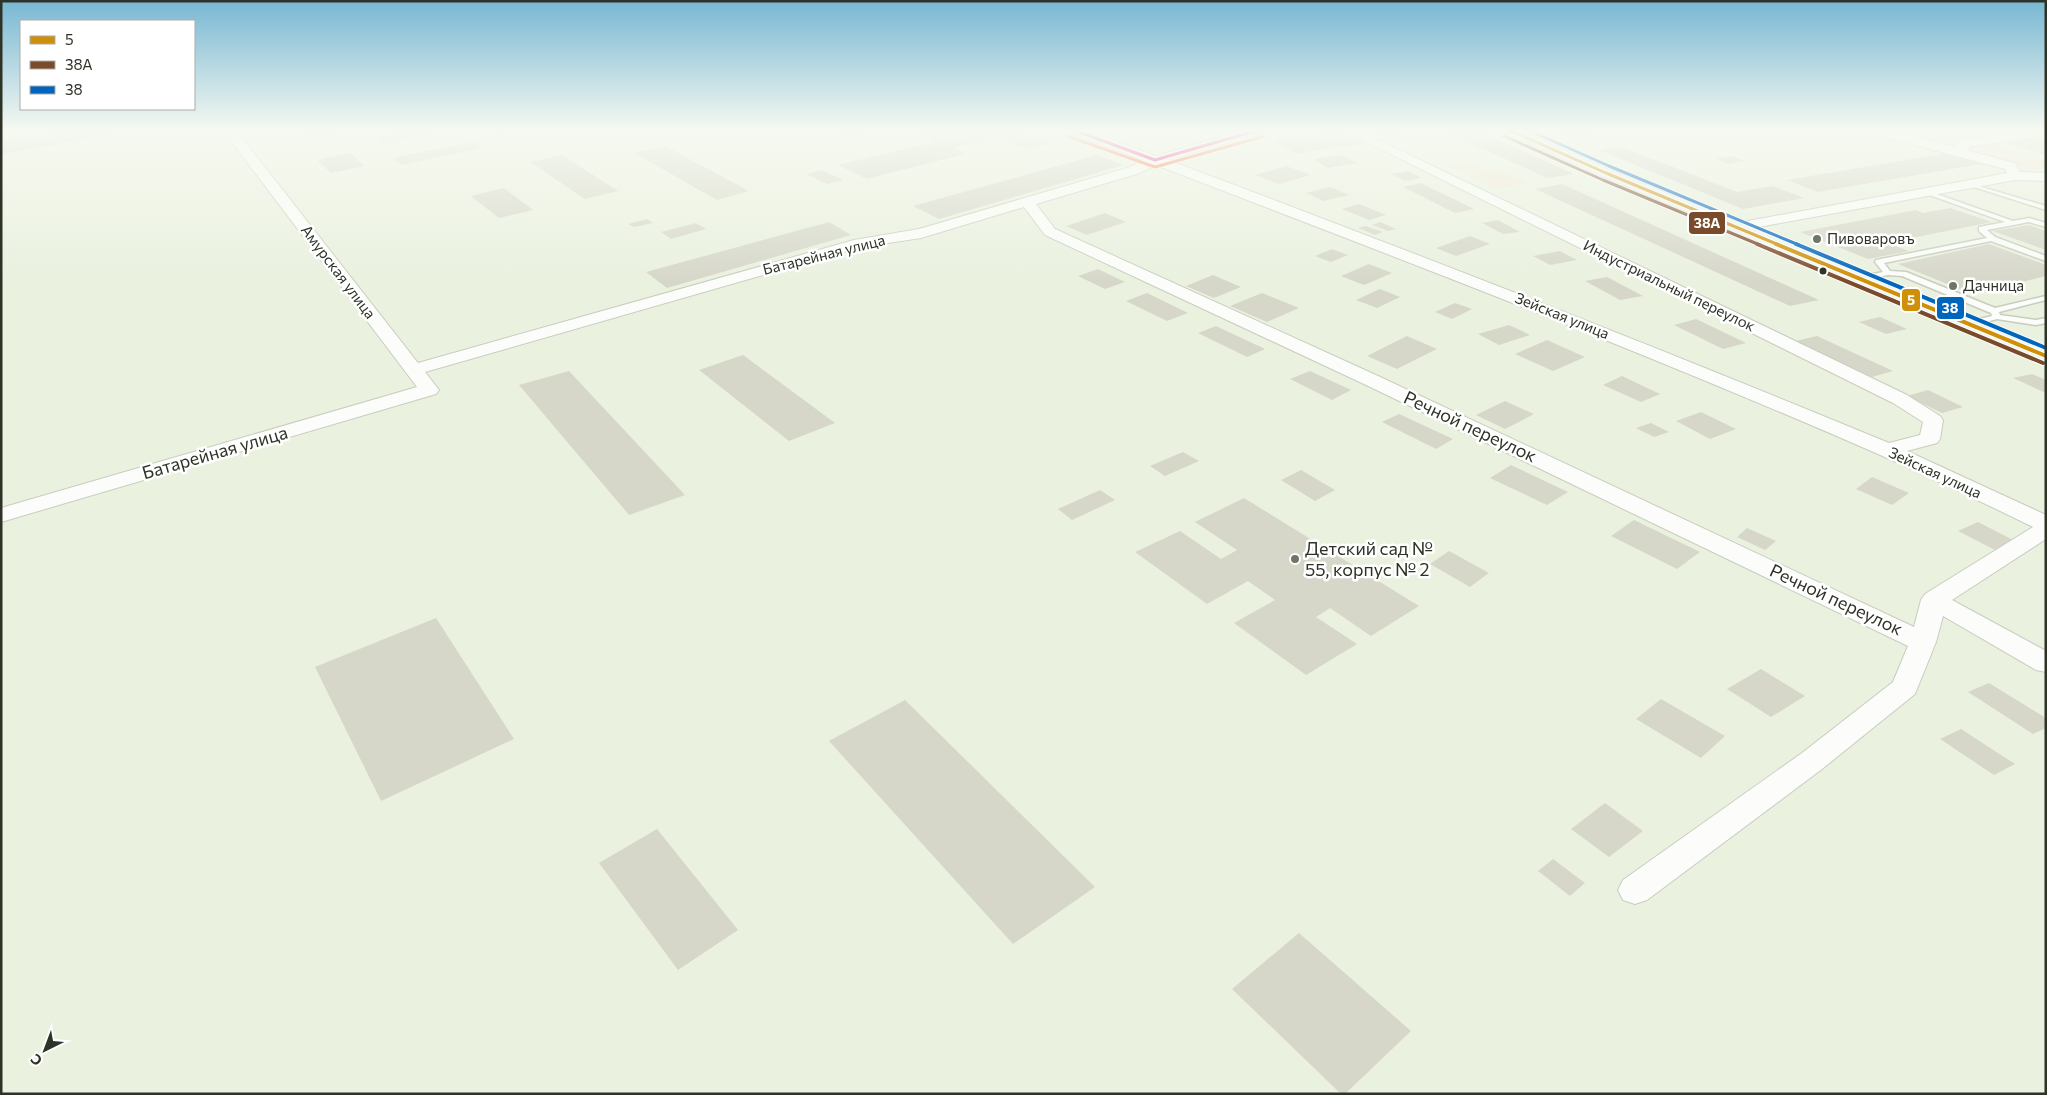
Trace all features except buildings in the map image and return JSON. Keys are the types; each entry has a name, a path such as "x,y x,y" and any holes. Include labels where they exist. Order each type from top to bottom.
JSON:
{"main road":[{"path":"1626,180 2046,356"}],"street":[{"name":"Амурская улица","path":"267,180 429,390"},
{"name":"Батарейная улица","path":"413,370 859,243 921,233 1101,180"},
{"name":"Зейская улица","path":"1207,180 1569,319 1887,450 2046,524"},
{"name":"Индустриальный переулок","path":"1451,180 1900,399 1933,420 1930,439 1887,450"},
{"path":"1737,227 1992,180"},
{"name":"Речной переулок","path":"1027,202 1050,232 1371,380 1923,642"},
{"name":"Батарейная улица","path":"1,515 429,390"},
{"path":"2046,529 1934,600 2046,663"},
{"name":"Речной переулок","path":"1635,890 1812,761 1905,687 1923,642 1934,600"}],"lane":[{"path":"1970,184 2046,208"},
{"path":"1926,192 2013,222"},
{"path":"2046,226 2029,220 1982,229 1992,239 2046,259"},
{"path":"1888,273 1879,262 1992,239"},
{"path":"1860,279 1888,273 1903,274 1995,314 2036,323 2046,320"},
{"path":"1970,324 2046,298"}],"shaded area":[{"path":"1478,180 1520,180 1527,183 1495,188"}],"transit line":[{"name":"38А","path":"1603,180 2043,363"},
{"name":"5","path":"1623,180 2046,356"},
{"name":"38","path":"1643,180 2046,348"}],"place":[{"name":"Пивоваровъ","path":"1817,239"},
{"name":"Дачница","path":"1953,286"},
{"name":"Детский сад № 55, корпус № 2","path":"1295,559"}]}
